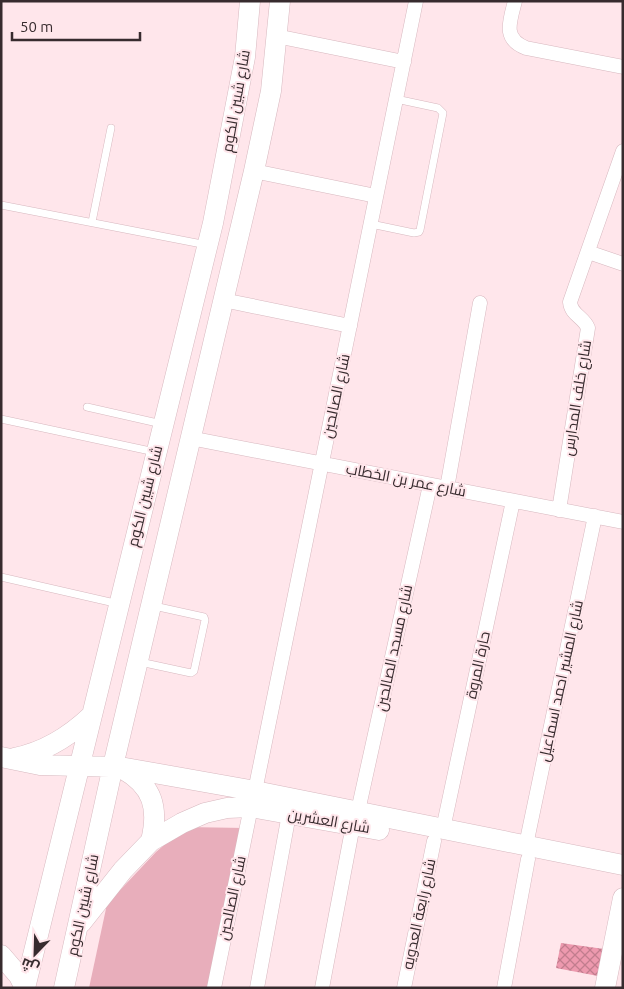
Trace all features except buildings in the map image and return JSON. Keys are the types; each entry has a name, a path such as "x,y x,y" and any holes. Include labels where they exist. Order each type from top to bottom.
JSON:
{"street":[{"name":"شارع شبين الكوم","path":"25,988 162,424 208,245 245,57 250,1"},
{"name":"شارع شبين الكوم","path":"64,988 116,766 150,605 254,171 271,91 280,1"},
{"name":"شارع الصالحين","path":"214,988 416,1"},
{"path":"514,1 509,27 513,41 519,46 623,66"},
{"path":"276,36 404,62"},
{"name":"شارع خلف المدارس","path":"559,510 588,328 586,323 573,312 570,302 619,175 623,151"},
{"path":"254,171 376,196"},
{"path":"588,252 623,264"},
{"path":"223,300 350,326"},
{"path":"447,488 480,303"},
{"name":"شارع عمر بن الخطاب","path":"190,438 623,522"},
{"name":"شارع مسجد الصالحين","path":"322,988 355,818 430,485"},
{"name":"حارة المروة","path":"439,835 514,501"},
{"name":"شارع المشير احمد اسماعيل","path":"504,988 527,852 595,516"},
{"path":"6,758 33,753 54,744 68,736 92,715"},
{"name":"شارع العشرين","path":"6,758 40,765 116,766 253,799 527,852 623,865"},
{"path":"116,766 135,776 147,789 154,805 156,823 151,840"},
{"name":"شارع العشرين","path":"78,927 123,870 151,840 205,813 253,799 289,814 355,818"},
{"path":"257,988 289,814"},
{"name":"شارع رابعة العدويه","path":"404,988 439,835"},
{"name":"شارع العشرين","path":"527,852 623,878"},
{"path":"605,988 623,898"},
{"path":"1,955 19,976 25,988"}],"lane":[{"path":"371,224 414,233 420,230 443,113 438,108 396,99"},
{"path":"92,222 111,128"},
{"path":"1,205 208,245"},
{"path":"88,407 162,424"},
{"path":"1,419 155,453"},
{"path":"1,577 119,604"},
{"path":"137,662 191,673 194,671 205,620 204,617 150,605"}],"shaded area":[{"path":"185,827 245,828 209,988 89,988 107,904 156,852"}]}
